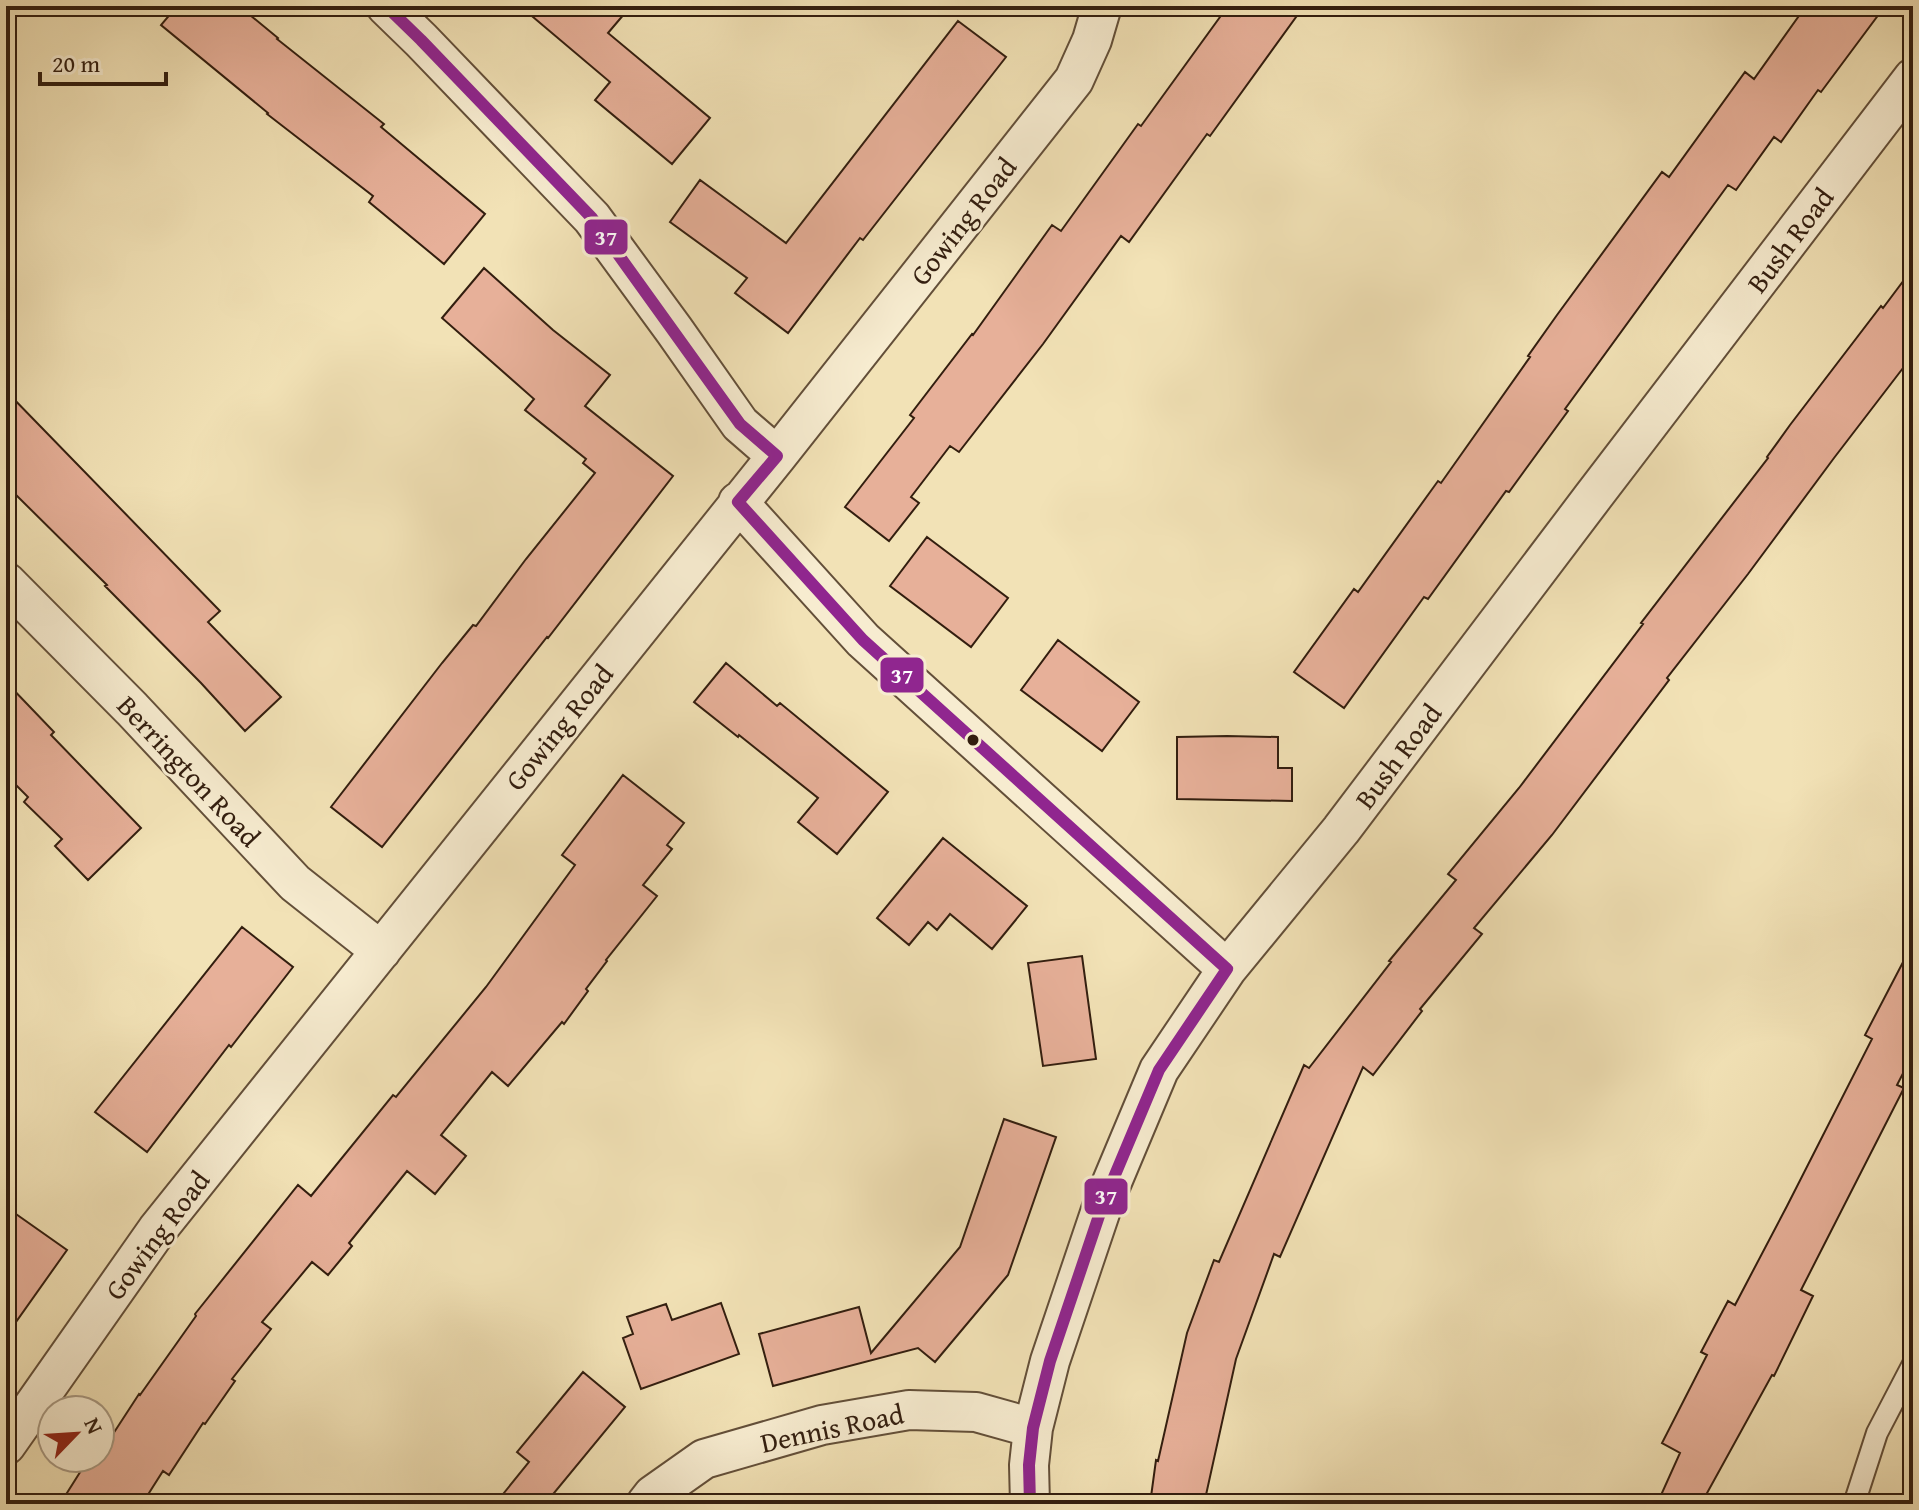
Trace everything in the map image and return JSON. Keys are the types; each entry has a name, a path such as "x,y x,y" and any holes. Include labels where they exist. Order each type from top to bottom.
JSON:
{"street":[{"path":"386,6 592,218 740,424 777,456"},
{"name":"Gowing Road","path":"10,1431 157,1230 1074,80 1092,40 1102,6"},
{"name":"Bush Road","path":"1030,1504 1029,1465 1033,1428 1050,1361 1104,1201 1159,1070 1227,969 1341,830 1913,78"},
{"path":"738,502 863,640 1227,969"},
{"name":"Berrington Road","path":"6,582 132,709 295,883 381,951"},
{"name":"Dennis Road","path":"646,1504 653,1495 704,1459 822,1425 909,1410 976,1412 1033,1428"}],"lane":[{"path":"1854,1504 1877,1433 1913,1364"}],"building":[{"path":"177,6 239,6 384,124 381,127 485,214 444,264 369,202 373,196 267,114 161,25"},
{"path":"520,6 631,6 608,33 710,118 672,164 595,100 610,82"},
{"path":"1228,6 1304,6 1129,242 1121,236 959,452 950,446 911,497 919,503 889,541 845,507 914,418 910,415 973,335 1052,225 1061,231"},
{"path":"1806,6 1885,6 1781,142 1774,137 1736,190 1728,185 1565,409 1568,411 1509,492 1506,491 1428,599 1424,597 1344,708 1294,672 1354,589 1358,592 1438,481 1441,483 1557,315 1662,172 1669,177 1745,72 1754,79"},
{"path":"958,21 1006,57 788,333 735,293 747,278 670,222 700,180 786,243"},
{"path":"484,268 553,330 610,375 585,406 673,476 382,847 331,807 595,473 583,463 586,459 525,410 534,399 442,318"},
{"path":"1913,268 1913,355 1667,678 1669,680 1552,835 1474,928 1482,934 1420,1009 1422,1011 1373,1075 1363,1067 1280,1257 1274,1254 1236,1359 1204,1504 1150,1504 1156,1460 1187,1333 1214,1260 1219,1262 1304,1065 1309,1068 1389,961 1456,880 1448,874 1519,788 1790,425"},
{"path":"6,391 220,611 208,622 281,697 245,731 107,585 6,485"},
{"path":"927,537 1008,598 971,647 890,586"},
{"path":"1058,640 1139,702 1102,751 1021,690"},
{"path":"726,663 888,792 837,854 798,822 818,798 694,702"},
{"path":"6,682 54,732 51,735 141,828 88,880 55,846 62,839 24,802 28,797 6,775"},
{"path":"1177,737 1278,737 1278,768 1292,768 1292,801 1177,799"},
{"path":"623,775 684,823 667,845 672,849 643,885 657,896 606,960 564,1024 562,1022 508,1086 492,1072 441,1135 466,1156 435,1194 407,1171 349,1243 352,1246 328,1275 312,1262 262,1322 271,1329 232,1379 235,1381 169,1475 163,1471 142,1504 60,1504 79,1474 116,1474 116,1429 195,1314 298,1185 311,1196 486,987 575,865 562,855"},
{"path":"943,838 1027,906 992,949 950,914 937,930 928,922 909,945 877,918"},
{"path":"242,927 293,967 147,1152 95,1112"},
{"path":"1913,943 1913,1054 1897,1085 1904,1088 1801,1290 1813,1296 1774,1376 1701,1504 1657,1504 1680,1453 1662,1443 1707,1355 1701,1352 1728,1301 1735,1305 1787,1206 1872,1039 1865,1035"},
{"path":"1082,956 1096,1059 1043,1066 1028,963"},
{"path":"1004,1119 1056,1137 1008,1275 935,1362 918,1348 773,1386 759,1334 859,1307 871,1353 960,1247"},
{"path":"6,1207 67,1250 6,1336"},
{"path":"721,1303 739,1354 641,1389 623,1338 633,1334 627,1317 666,1304 672,1320"},
{"path":"583,1372 625,1407 545,1504 495,1504 529,1462 517,1452"}],"transit line":[{"name":"37","path":"386,6 592,218 740,424 777,456 738,502 863,640 1227,969 1159,1070 1104,1201 1050,1361 1033,1428 1029,1465 1030,1504"}]}
